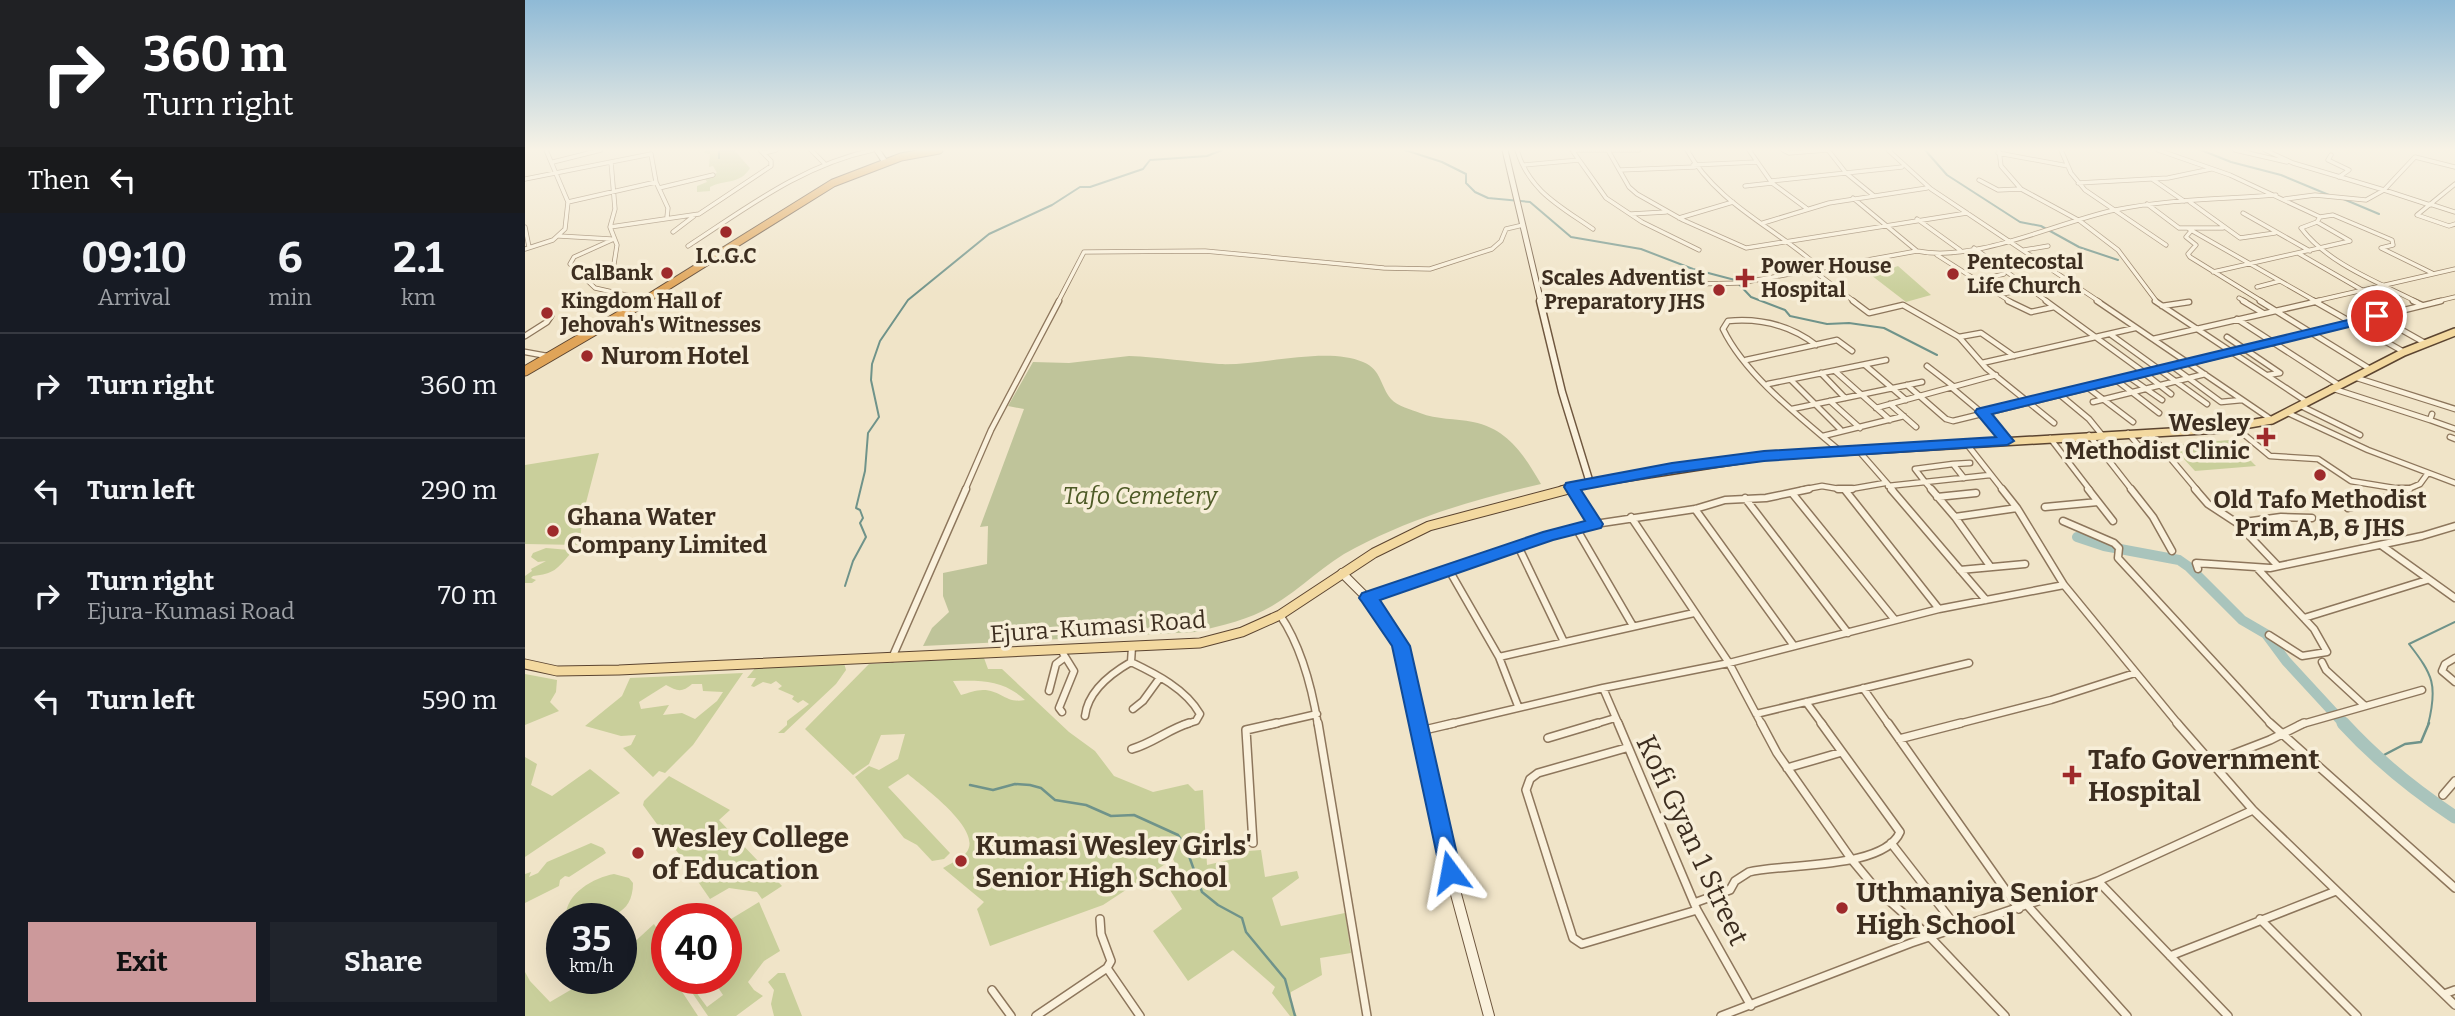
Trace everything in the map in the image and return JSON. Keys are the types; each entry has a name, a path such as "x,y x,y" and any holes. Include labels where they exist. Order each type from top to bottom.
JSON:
{"highway":[{"path":"525,371 543,356 680,275 799,197"},
{"path":"525,365 694,272 804,197"}],"main road":[{"name":"Ejura-Kumasi Road","path":"525,664 557,671 595,671 892,658 1062,654 1211,640 1242,632 1280,615 1385,546 1429,526 1571,487 1734,460 2235,427 2272,420 2404,352 2455,332"}],"street":[{"path":"559,236 565,229 566,197"},
{"path":"568,202 590,197"},
{"path":"614,264 617,246 610,227 615,217 615,197"},
{"path":"663,197 668,208 667,217"},
{"path":"673,232 723,197"},
{"path":"688,246 763,197"},
{"path":"1516,197 1562,392 1590,483"},
{"path":"1546,197 1593,229"},
{"path":"1605,197 1674,240 1699,250"},
{"path":"1644,197 1666,212 1745,248 1791,243 1967,212"},
{"path":"1728,197 1821,268"},
{"path":"1792,197 1806,208"},
{"path":"1762,223 1806,208 1857,197"},
{"path":"1943,197 2272,420"},
{"path":"2038,197 2080,221 2124,256 2150,295 2162,306 2304,404 2360,435"},
{"path":"2096,197 2166,245"},
{"path":"2181,197 2243,239 2274,233"},
{"path":"1937,256 2010,241 2113,211 2147,204 2246,197"},
{"path":"2213,272 2350,241 2281,197"},
{"path":"2284,199 2296,197"},
{"path":"2339,197 2365,200 2370,197"},
{"path":"2407,197 2455,212"},
{"path":"2439,197 2417,215 2419,218 2449,226 2455,224"},
{"path":"1853,198 1917,251"},
{"path":"1679,218 1733,202"},
{"path":"2147,204 2175,227 2190,230 2223,228"},
{"path":"1630,214 1666,212"},
{"path":"2243,213 2274,233 2310,251"},
{"path":"2422,305 2321,248 2304,234 2301,228 2333,215 2389,238 2394,244 2381,248 2432,273"},
{"path":"610,227 667,217 694,216"},
{"path":"1917,219 1960,251"},
{"path":"892,658 991,430 1084,252 1205,251 1384,268 1430,269 1489,250 1497,245 1506,229 1523,225"},
{"path":"525,228 527,248 559,236 614,239"},
{"path":"2190,230 2404,352"},
{"path":"2190,230 2186,237 2196,245 2188,254 2370,369"},
{"path":"614,239 574,257 570,264 595,288 639,298"},
{"path":"2024,250 2048,246"},
{"path":"1974,248 2172,394"},
{"path":"1653,285 1739,284 1917,251 1937,256 2025,311 2054,307"},
{"path":"2298,253 2362,290"},
{"path":"1821,268 1819,275 1826,283 1865,312 1873,313 1902,305 1911,307 1959,337 1981,332 2014,356"},
{"path":"2153,339 2455,269"},
{"path":"1976,281 2004,274"},
{"path":"2257,286 2280,281"},
{"path":"2003,294 2031,289"},
{"path":"1906,385 1950,421 2455,297"},
{"path":"2239,298 2264,313"},
{"path":"2162,306 2189,302"},
{"path":"525,336 547,322 551,316"},
{"path":"2377,316 2425,343"},
{"path":"1816,345 1799,334 1752,319 1728,321 1723,329 1724,335 1791,409 1840,451"},
{"path":"2237,319 2335,386 2361,397 2431,417 2455,429"},
{"path":"1982,363 2135,328"},
{"path":"2109,334 2207,404"},
{"path":"1959,337 1962,344 1982,363 2054,423"},
{"path":"2227,337 2280,373 2267,376"},
{"path":"1746,360 1839,341 1852,351"},
{"path":"525,352 543,356"},
{"path":"1768,384 1886,360"},
{"path":"1865,365 1906,400"},
{"path":"1927,366 1982,412 2007,441"},
{"path":"2172,366 2221,402 2242,400"},
{"path":"1835,371 1890,420"},
{"path":"1821,373 1845,398"},
{"path":"2092,402 2206,374"},
{"path":"1876,408 1996,375"},
{"path":"2129,377 2162,400"},
{"path":"2354,377 2455,409"},
{"path":"1791,380 1840,429"},
{"path":"2116,380 2159,413"},
{"path":"1791,409 1922,382"},
{"path":"2087,387 2133,422"},
{"path":"2059,394 2089,419 2102,435"},
{"path":"2356,405 2361,397"},
{"path":"1830,401 1860,428"},
{"path":"1890,404 1916,427"},
{"path":"2288,413 2336,437 2455,483"},
{"path":"1822,436 1904,416"},
{"path":"2235,427 2270,456 2311,457 2323,461 2350,481 2404,489"},
{"path":"2149,432 2208,504 2237,523 2278,566"},
{"path":"2128,433 2144,452"},
{"path":"2089,435 2153,517 2172,551"},
{"path":"2050,438 2113,521"},
{"path":"1966,443 2017,508 2064,584 2210,763 2253,810 2455,1004"},
{"path":"1858,450 1986,600"},
{"path":"2120,453 2165,452"},
{"path":"1970,463 1916,468 1990,566"},
{"path":"1953,464 1963,478"},
{"path":"1936,466 1947,480"},
{"path":"2347,508 2372,502 2420,484 2428,473"},
{"path":"1368,598 1518,546 1595,524 1822,486 1845,490 1990,475"},
{"path":"1571,487 1595,524"},
{"path":"1845,490 1939,609"},
{"path":"1937,497 1976,492"},
{"path":"1792,493 1895,620"},
{"path":"1745,498 1848,633"},
{"path":"2045,507 2098,502"},
{"path":"1955,517 2017,508"},
{"path":"1695,509 1794,646"},
{"path":"1631,517 1728,663 1787,768 1852,860 1877,890 1930,937 2001,1015"},
{"path":"2237,523 2281,517 2312,518"},
{"path":"2063,521 2109,540 2118,550 2118,558 2280,734 2455,888"},
{"path":"2198,569 2196,563 2258,569 2278,566 2455,526"},
{"path":"1576,528 1633,626"},
{"path":"2380,545 2455,598"},
{"path":"1518,546 1564,642"},
{"path":"1960,570 2025,564"},
{"path":"2258,569 2304,618 2321,639 2327,653 2302,656 2269,635"},
{"path":"1448,570 1499,657 1518,706"},
{"path":"1342,573 1368,598 1388,623 1401,646 1450,872 1486,1015"},
{"path":"2304,618 2427,580"},
{"path":"1420,730 1518,706 1728,663 1939,609 2064,584"},
{"path":"1499,657 1693,613"},
{"path":"1280,615 1286,620 1302,660 1317,714 1367,1016"},
{"path":"1131,662 1132,647"},
{"path":"1049,691 1056,664 1062,654 1074,671 1059,708 1062,712"},
{"path":"2455,658 2445,664 2442,671 2455,681"},
{"path":"1131,662 1154,673 1190,699 1198,707 1200,714 1196,721 1176,727 1146,745 1132,749"},
{"path":"1085,716 1087,700 1131,662"},
{"path":"2322,662 2326,670 2365,705"},
{"path":"1756,714 1969,663"},
{"path":"1899,739 2051,700 2135,673"},
{"path":"1133,709 1143,701 1159,679"},
{"name":"Kofi Gyan 1 Street","path":"1603,688 1626,748 1696,906 1751,1006"},
{"path":"1863,688 2023,907 2127,1016"},
{"path":"2210,763 2301,724 2422,690"},
{"path":"1626,748 1538,773 1530,779 1526,790 1573,938 1582,944 1696,906 1730,890 1735,880 1771,865 1802,867 1852,860 1896,841 1900,832 1806,702"},
{"path":"1253,844 1245,733 1249,729 1317,714"},
{"path":"1548,738 1615,718"},
{"path":"1787,768 1842,752"},
{"path":"2443,795 2455,781"},
{"path":"1721,1016 1930,937 2098,881 2253,810"},
{"path":"1891,843 1958,929"},
{"path":"2098,881 2228,1016"},
{"path":"2170,957 2336,891"},
{"path":"1036,1016 1108,968 1111,961 1101,934 1100,919"},
{"path":"2260,919 2357,1016"},
{"path":"1108,968 1140,1016"},
{"path":"992,990 1011,1016"},
{"path":"2444,994 2455,990"}],"green space":[{"path":"1898,266 1931,295 1906,302 1871,275"},
{"name":"Tafo Cemetery","path":"1129,356 1219,364 1312,356 1348,358 1363,362 1374,369 1387,394 1401,406 1439,418 1485,425 1505,437 1521,453 1541,484 1446,510 1400,527 1333,561 1272,606 1254,615 1196,632 923,646 932,628 949,612 943,596 943,573 987,564 988,526 980,527 1024,409 1008,406 1033,362 1069,363"},
{"path":"2230,440 2256,466 2195,471 2171,445"},
{"name":"Ghana Water Company Limited","path":"599,453 582,518 580,545 525,544 525,465"},
{"path":"546,548 569,550 570,554 555,570 533,576 531,578 536,580 525,583 525,576 531,569 546,561 538,562 531,557 533,553"},
{"path":"984,658 988,669 1002,669 1069,732 1095,751 1114,776 1153,792 1188,784 1195,791 1203,790 1207,865 1246,856 1248,851 1261,850 1265,877 1297,871 1299,878 1272,898 1281,926 1345,913 1351,953 1320,958 1322,975 1291,992 1290,1003 1297,1016 1290,1016 1272,993 1275,987 1233,950 1188,981 1153,931 1182,909 1170,890 1183,879 1173,859 1103,905 990,946 977,909 984,902 943,868 964,855 970,844 960,822 908,774 888,787 950,853 944,859 932,861 917,845 904,838 855,777 869,766 879,770 898,759 905,734 881,735 869,764 853,775 805,729 869,664","holes":["953,681 983,681 1000,685 1025,700 1013,700 983,690 961,695"]},
{"path":"844,663 846,670 836,684 784,733 778,733 787,725 787,721 809,704 803,700 798,703 792,699 794,696 778,689 782,686 776,681 771,684 763,682 754,687 751,686 756,678 747,678 756,667"},
{"path":"743,673 693,745 665,773 659,771 653,777 623,748 631,745 636,735 621,736 585,726 622,696 630,678","holes":["692,684 702,684 703,691 723,692 717,701 695,719 682,713 663,715 669,705 641,709 639,702 666,685 679,690"]},
{"path":"525,674 557,680 556,692 550,702 559,711 525,725"},
{"path":"525,757 537,764 531,785 552,796 590,769 620,793 525,857"},
{"path":"669,776 730,810 719,820 782,886 762,899 757,892 729,888 710,899 688,867 693,862 690,858 684,861 643,805"},
{"path":"591,843 603,848 606,853 569,877 565,876 560,880 559,886 525,903 525,874 531,872 529,877 538,873 547,862"},
{"path":"614,874 629,878 633,883 628,903 570,903 581,889 597,879"},
{"path":"759,902 780,951 764,961 748,982 763,996 736,1016 708,1016 693,994 697,994 707,1007 722,994 742,994 742,912"},
{"path":"651,927 651,994 684,994 698,1016 525,1016 525,972 550,1002 564,994 637,994 637,940"},
{"path":"778,973 785,973 802,1016 774,1016 771,1004 774,990 768,982"}],"waterway":[{"path":"845,586 853,561 866,537 860,523 863,518 860,510 856,508 865,471 868,433 879,417 871,380 872,364 880,341 908,300 989,234 1064,197"},
{"path":"1487,197 1530,202 1571,237 1641,249 1693,269 1735,280 1751,297 1785,310 1790,316 1827,324 1849,323 1884,328 1937,355"},
{"path":"1982,197 2020,222 2041,226 2079,247 2118,260"},
{"path":"2341,198 2379,214"},
{"path":"2077,537 2104,546 2179,560 2189,567 2242,620 2266,634 2286,661 2345,725"},
{"path":"2428,725 2433,700 2431,681 2409,644 2455,622"},
{"path":"2383,761 2384,755 2405,744 2421,742 2429,723"},
{"path":"2345,725 2396,773 2455,817"},
{"path":"970,785 993,790 1015,784 1030,785 1041,788 1055,800 1086,805 1111,816 1134,815 1178,835 1185,845 1202,892 1218,905 1242,918 1246,932 1285,979 1295,1016"}],"place":[{"name":"I.C.G.C","path":"726,232"},
{"name":"CalBank","path":"667,273"},
{"name":"Pentecostal Life Church","path":"1953,274"},
{"name":"Power House Hospital","path":"1745,278"},
{"name":"Scales Adventist Preparatory JHS","path":"1719,290"},
{"name":"Kingdom Hall of Jehovah's Witnesses","path":"547,313"},
{"name":"Nurom Hotel","path":"587,356"},
{"name":"Wesley Methodist Clinic","path":"2266,437"},
{"name":"Old Tafo Methodist Prim A,B, & JHS","path":"2320,475"},
{"name":"Ghana Water Company Limited","path":"553,531"},
{"name":"Tafo Government Hospital","path":"2072,775"},
{"name":"Wesley College of Education","path":"638,853"},
{"name":"Kumasi Wesley Girls' Senior High School","path":"961,861"},
{"name":"Uthmaniya Senior High School","path":"1842,908"}],"route":[{"path":"1450,872 1401,646 1396,634 1368,598 1549,536 1595,524 1571,487 1672,468 1764,456 2007,441 1982,412 2377,316"}]}
